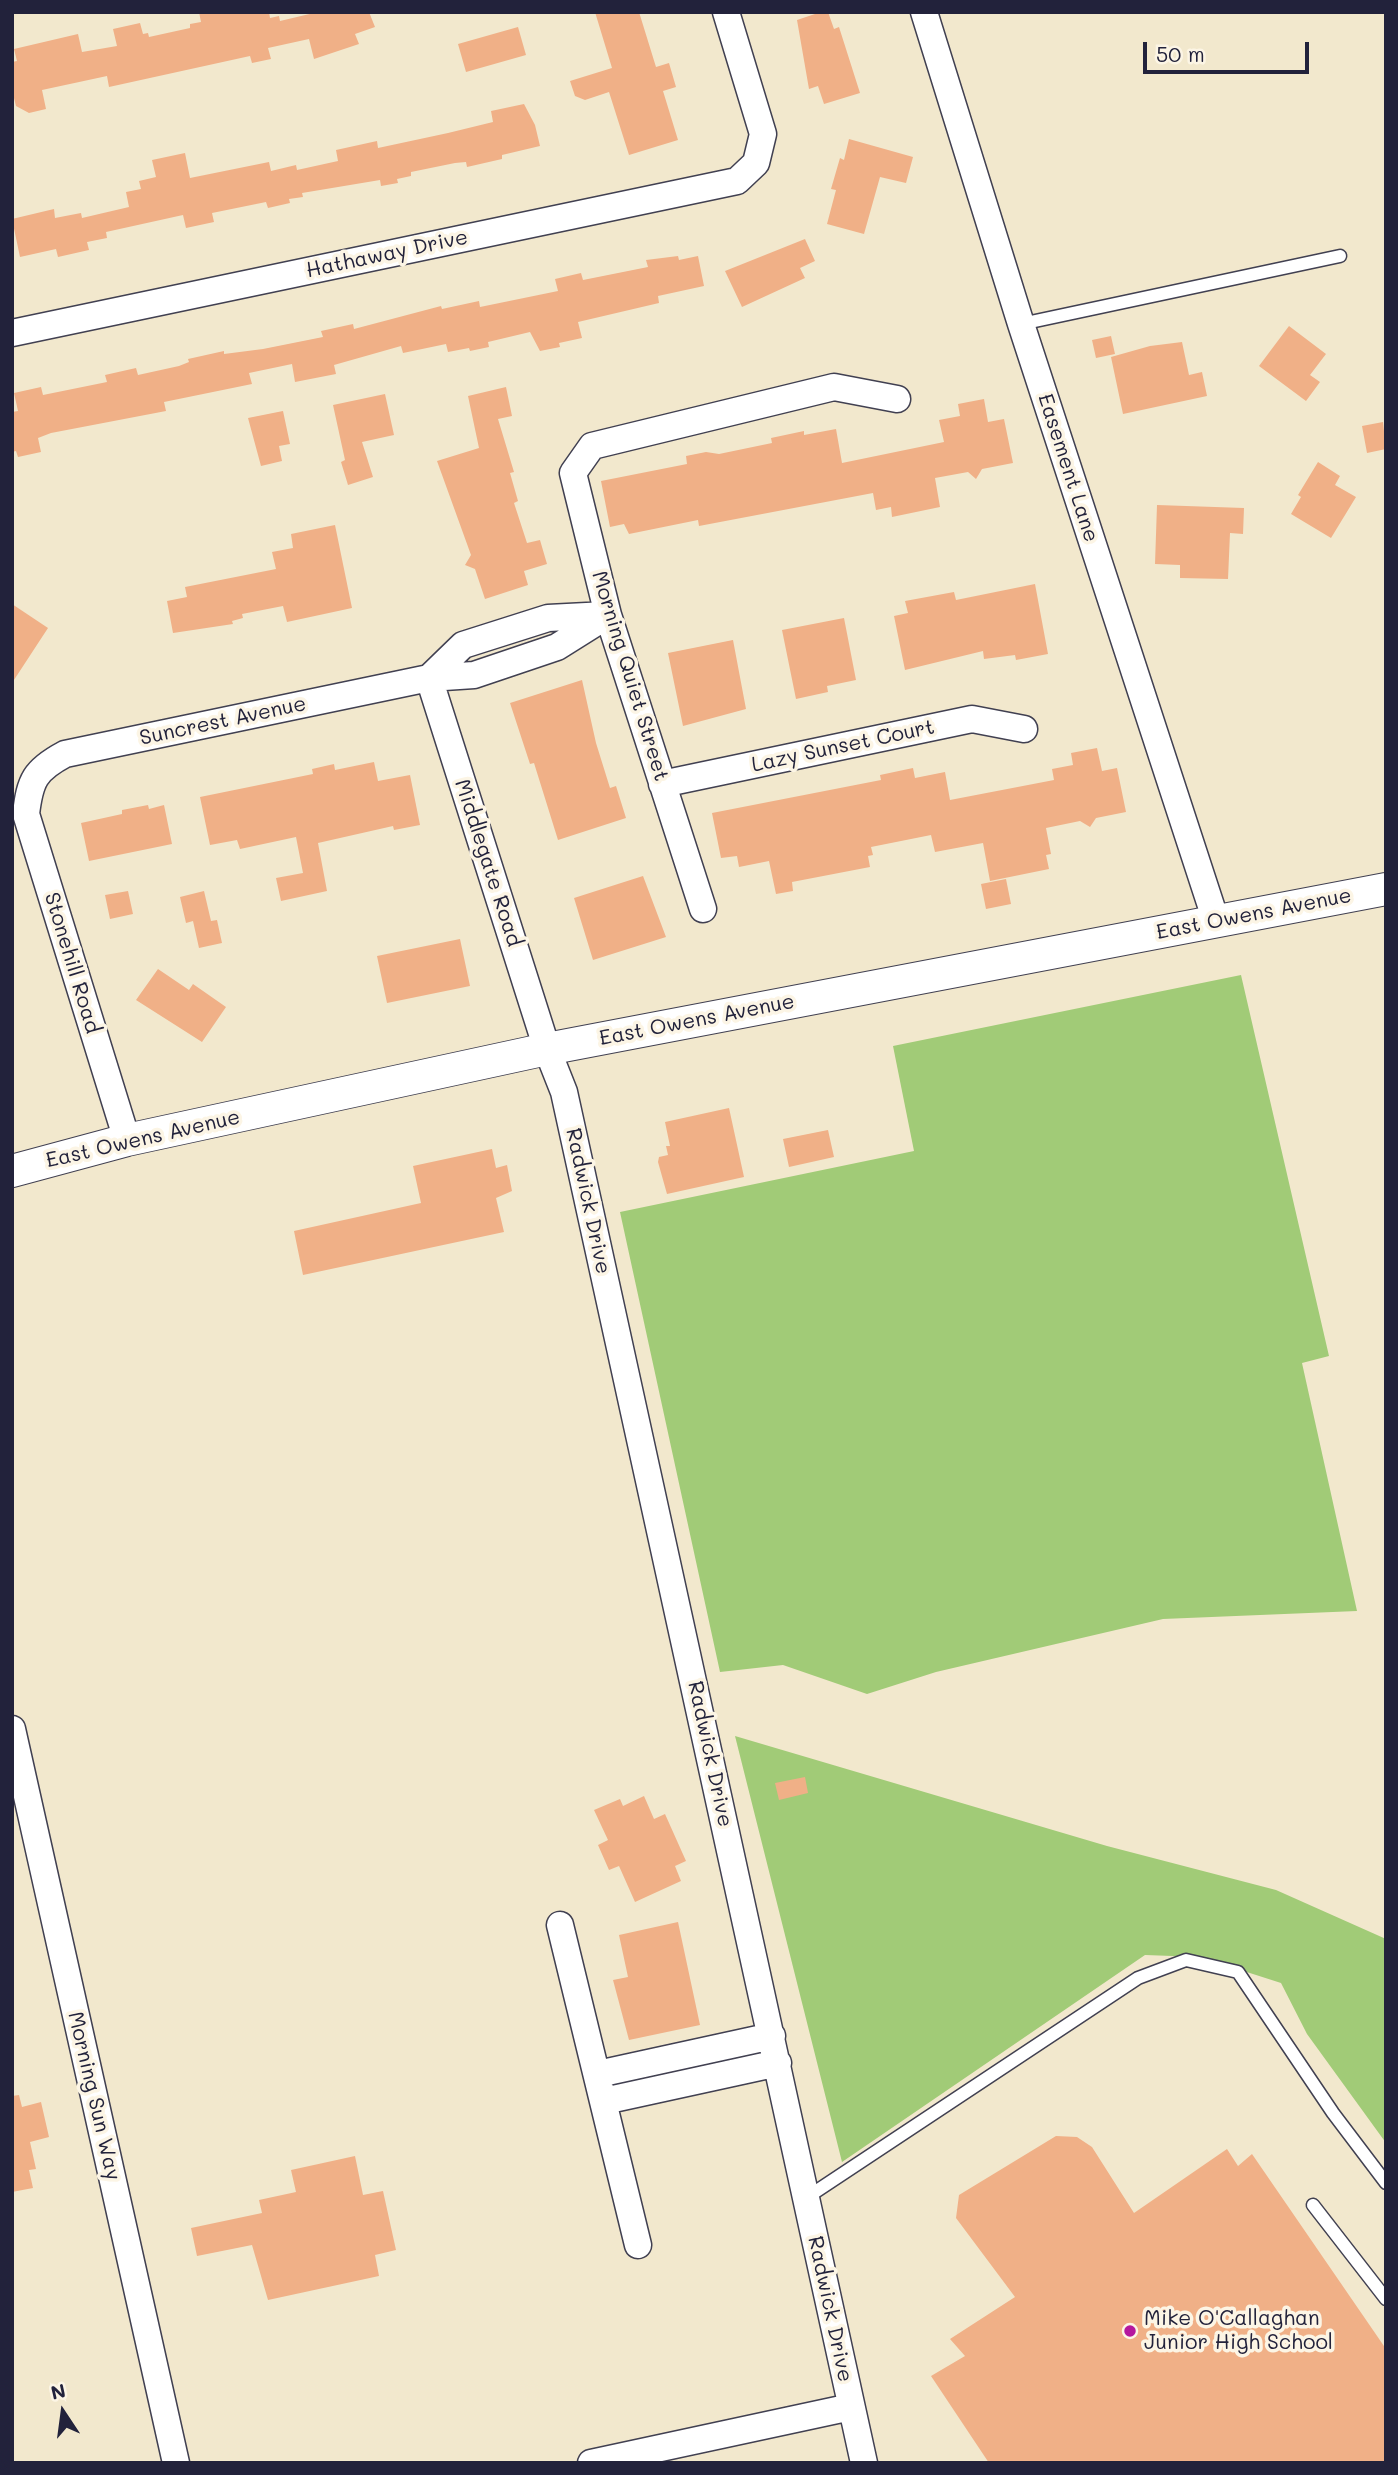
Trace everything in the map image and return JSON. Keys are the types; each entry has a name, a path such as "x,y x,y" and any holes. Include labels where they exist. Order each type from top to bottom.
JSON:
{"street":[{"name":"Hathaway Drive","path":"12,333 737,181 756,163 763,134 726,12"},
{"name":"Easement Lane","path":"924,12 1021,324 1216,922"},
{"name":"Morning Quiet Street","path":"703,909 608,615 573,473 592,446 834,387 897,398"},
{"name":"Suncrest Avenue","path":"29,785 45,765 65,754 429,678 474,675 530,640 548,618 608,615"},
{"name":"Middlegate Road","path":"429,678 547,1049"},
{"name":"Lazy Sunset Court","path":"662,784 972,719 1024,729"},
{"name":"Stonehill Road","path":"29,785 26,814 127,1140"},
{"name":"East Owens Avenue","path":"12,1171 127,1140 547,1049 1386,889"},
{"name":"Radwick Drive","path":"547,1049 564,1092 864,2463"},
{"name":"Morning Sun Way","path":"12,1729 176,2463"},
{"path":"561,1925 638,2245"},
{"path":"598,2074 772,2036"},
{"path":"604,2101 778,2063"},
{"path":"591,2463 851,2407"}],"lane":[{"path":"1021,324 1340,256"},
{"path":"806,2199 1138,1978 1186,1960 1238,1972 1333,2113 1386,2183"},
{"path":"1313,2206 1386,2299"}],"green space":[{"path":"1241,975 1329,1356 1302,1363 1357,1611 1163,1619 936,1672 867,1694 783,1665 720,1672 620,1212 914,1151 893,1046"},
{"path":"735,1736 1107,1846 1276,1890 1386,1939 1386,2143 1307,2034 1281,1983 1200,1957 1145,1955 842,2162"}],"building":[{"path":"199,12 269,12 270,18 279,16 280,21 318,12 369,12 375,27 355,34 359,44 314,59 309,39 268,48 271,59 252,63 250,56 109,87 107,76 42,90 46,109 29,113 16,106 12,90 12,62 17,61 14,49 78,34 82,52 117,46 113,29 140,23 143,34 148,33 149,37 190,28 190,24 201,22"},
{"path":"595,12 639,12 656,67 669,63 676,87 663,91 678,140 629,155 609,92 585,100 575,96 570,81 612,68"},
{"path":"828,12 834,29 839,27 860,93 824,104 818,86 809,89 797,20"},
{"path":"518,27 526,55 466,72 458,44"},
{"path":"524,104 535,125 540,146 502,155 502,159 467,167 466,162 411,172 411,176 397,179 398,183 381,186 380,180 302,193 303,197 289,199 290,203 268,208 266,202 212,213 214,222 186,228 183,215 106,232 107,238 87,242 89,250 58,257 56,249 20,257 12,219 54,209 55,218 81,213 82,218 129,207 126,192 141,189 139,181 156,177 152,160 185,153 190,178 269,162 271,171 296,165 297,170 338,161 336,150 377,141 378,148 493,122 491,111"},
{"path":"849,139 913,157 906,183 880,177 864,234 827,224 836,190 831,189 840,158 844,160"},
{"path":"805,239 815,261 800,268 805,278 742,307 725,271"},
{"path":"678,256 679,260 698,256 704,286 658,296 659,303 578,322 582,338 559,343 560,347 540,351 530,332 488,342 489,347 470,351 469,348 448,352 446,344 403,353 401,346 334,365 336,374 295,382 292,364 249,373 252,384 164,402 166,411 51,433 38,438 41,452 18,457 16,451 12,452 12,412 18,411 14,393 41,387 43,395 107,382 105,375 136,368 138,375 179,366 189,362 188,359 224,351 224,354 263,349 323,337 321,331 353,324 354,329 441,306 442,309 479,301 480,307 558,291 555,279 581,273 583,280 648,267 646,260"},
{"path":"1289,326 1326,354 1310,375 1320,382 1306,401 1259,366"},
{"path":"1111,336 1115,354 1096,358 1092,340"},
{"path":"1182,342 1189,375 1202,372 1207,396 1123,414 1111,357 1150,346"},
{"path":"506,387 512,416 498,419 514,472 510,473 518,501 514,503 527,543 540,540 547,564 524,571 528,585 485,599 475,569 465,565 471,555 437,461 479,448 468,396"},
{"path":"385,394 394,435 362,442 373,477 348,485 341,462 345,460 333,405"},
{"path":"984,399 988,422 1004,419 1013,463 982,469 976,479 968,472 935,478 940,507 892,517 891,507 876,510 873,493 699,526 698,520 629,534 624,524 610,527 601,481 687,464 686,456 706,452 719,454 772,443 771,438 804,431 804,435 836,429 842,463 944,442 939,420 960,416 958,404"},
{"path":"283,411 290,444 279,446 282,461 261,466 248,418"},
{"path":"1383,422 1386,449 1367,453 1362,426"},
{"path":"1318,462 1340,476 1335,485 1356,497 1331,538 1291,514 1301,497 1298,495"},
{"path":"1157,505 1244,508 1243,534 1230,533 1228,579 1180,578 1180,565 1155,564"},
{"path":"335,525 352,608 287,622 283,606 242,614 243,618 232,621 233,624 173,633 167,601 187,597 185,587 276,569 272,552 293,548 291,534"},
{"path":"1035,584 1048,654 1016,660 1015,655 984,659 983,651 905,670 894,616 908,613 905,601 954,592 956,600"},
{"path":"12,604 48,628 12,683"},
{"path":"844,618 856,680 827,686 828,692 796,699 782,630"},
{"path":"733,640 746,709 683,726 668,653"},
{"path":"582,680 596,743 610,788 616,786 626,818 558,840 534,763 530,764 510,703"},
{"path":"1097,748 1102,771 1117,768 1126,812 1096,818 1090,827 1080,821 1046,828 1051,854 1046,855 1049,869 990,881 983,843 935,852 931,835 871,847 873,855 868,856 870,867 792,882 793,891 776,894 769,861 739,867 737,856 721,858 712,813 881,780 880,775 913,768 915,778 945,772 950,800 1054,780 1052,769 1073,765 1071,753"},
{"path":"374,762 378,781 410,775 420,825 394,830 393,826 318,843 327,891 281,901 276,878 303,873 296,837 240,849 237,840 210,845 200,797 313,774 312,769 334,764 335,770"},
{"path":"148,805 149,809 164,805 172,844 89,861 81,823"},
{"path":"643,876 666,937 593,960 574,898"},
{"path":"1006,879 1011,904 986,909 981,884"},
{"path":"128,891 133,914 110,919 105,895"},
{"path":"204,891 211,921 217,920 222,943 199,948 193,921 186,923 180,897"},
{"path":"460,939 470,986 387,1003 377,956"},
{"path":"158,969 189,990 193,984 226,1007 202,1042 136,1000"},
{"path":"729,1108 744,1177 667,1194 658,1162 659,1157 668,1155 666,1146 670,1146 665,1122"},
{"path":"828,1130 834,1157 789,1167 783,1139"},
{"path":"492,1149 496,1168 507,1165 512,1191 496,1198 504,1232 303,1275 294,1231 421,1203 413,1166"},
{"path":"805,1777 808,1793 779,1800 775,1783"},
{"path":"644,1796 654,1819 665,1814 686,1861 675,1866 681,1881 635,1902 619,1866 609,1870 598,1845 608,1840 594,1810 620,1799 623,1806"},
{"path":"678,1922 700,2025 629,2040 613,1980 628,1977 619,1935"},
{"path":"19,2095 22,2107 41,2102 49,2137 30,2142 36,2169 29,2170 33,2188 12,2192 12,2096"},
{"path":"1056,2136 1077,2137 1092,2147 1134,2213 1227,2149 1238,2166 1252,2154 1386,2349 1386,2463 989,2463 931,2376 965,2356 950,2339 1015,2297 956,2218 959,2195"},
{"path":"355,2156 363,2195 383,2191 396,2250 375,2255 379,2276 268,2300 252,2245 197,2256 191,2228 262,2213 259,2200 296,2192 291,2170"}],"place":[{"name":"Mike O'Callaghan Junior High School","path":"1130,2331"}]}
